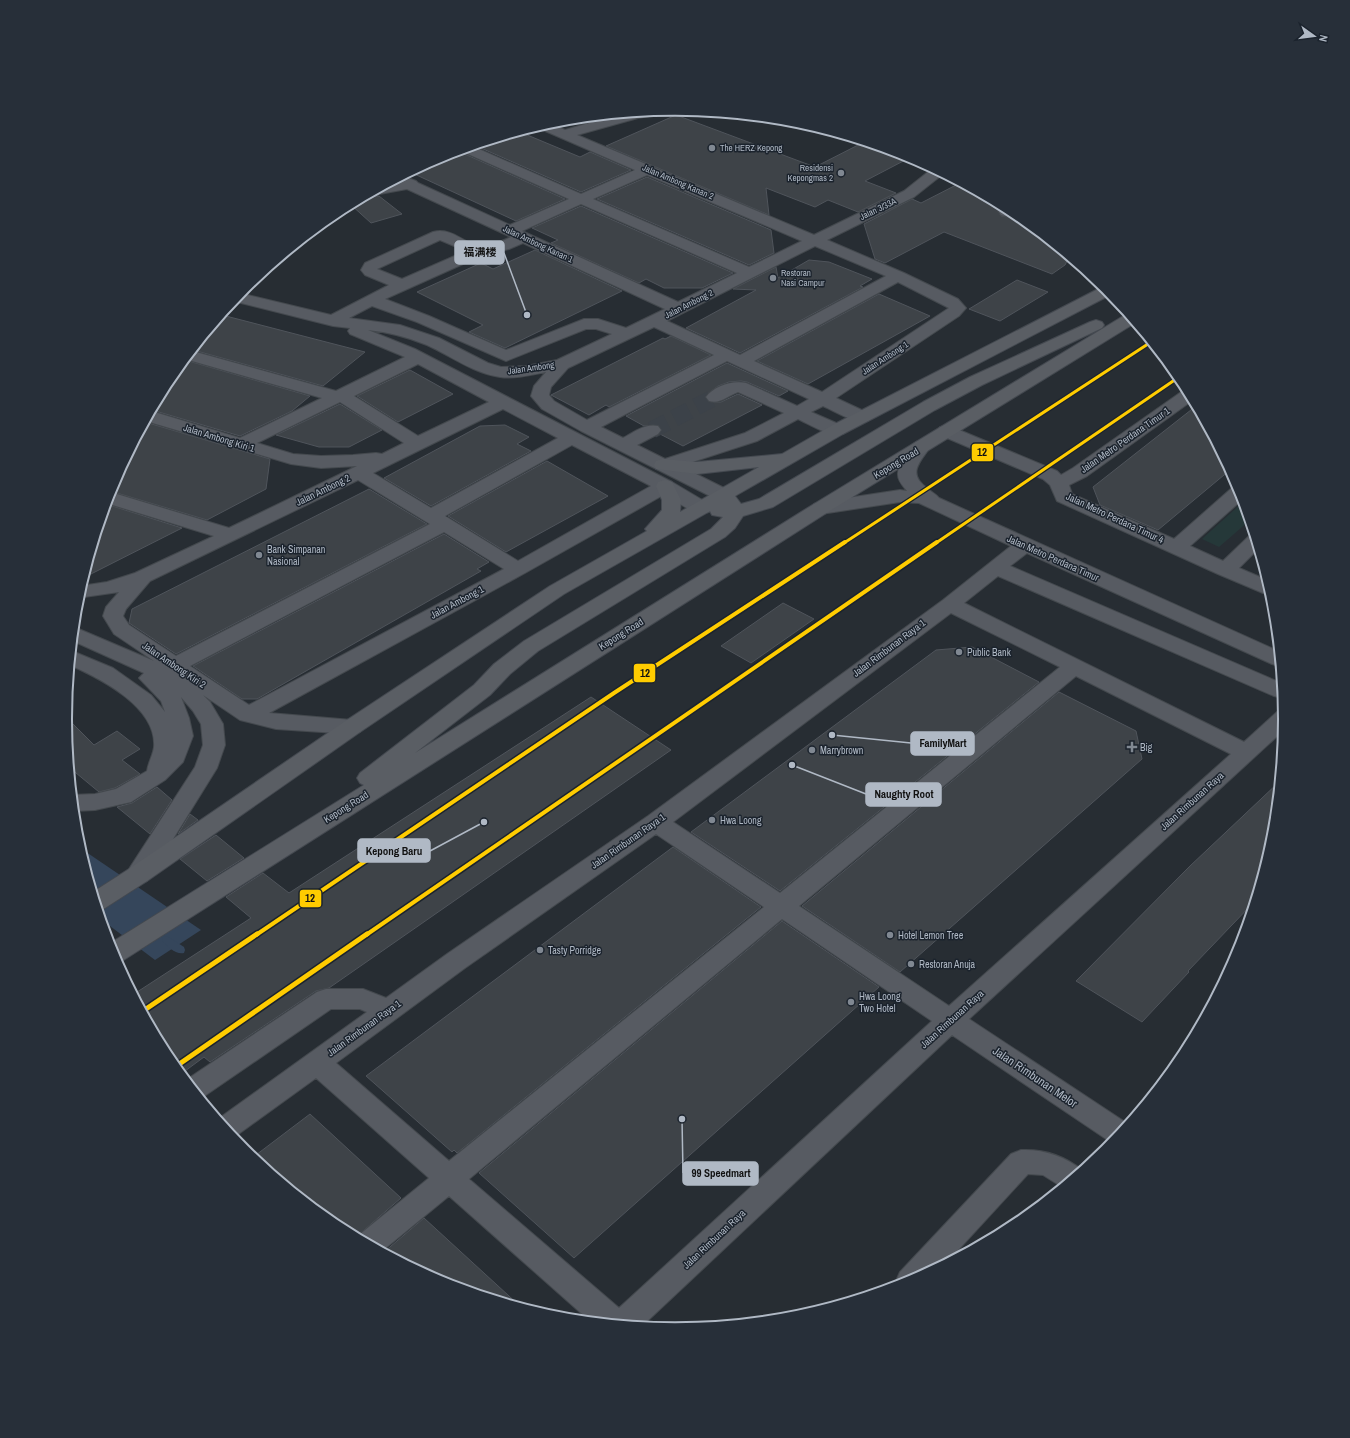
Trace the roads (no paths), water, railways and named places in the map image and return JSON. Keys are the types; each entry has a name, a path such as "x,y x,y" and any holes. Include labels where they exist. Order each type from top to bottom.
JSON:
{"main road":[{"path":"100,899 138,875 352,727 557,590 702,508 717,511 790,458 837,430 1101,293"},
{"path":"728,503 745,510 766,503 929,406 976,381 1122,315"},
{"name":"Kepong Road","path":"118,950 821,508 1127,320"},
{"path":"663,465 698,468 790,458"},
{"path":"642,543 671,514 673,501 665,486"},
{"path":"265,857 482,690 502,669 531,646 718,533 732,520 728,503"}],"street":[{"path":"564,134 620,119"},
{"name":"Jalan Ambong Kanan 2","path":"552,129 814,240"},
{"path":"473,151 749,273"},
{"path":"333,321 351,310 402,285 479,251 504,246 517,234 581,199 648,169"},
{"name":"Jalan 3/33A","path":"814,240 908,194 934,174"},
{"name":"Jalan Ambong Kanan 1","path":"404,182 679,309"},
{"path":"402,285 368,270 371,266 438,235 445,236 479,251"},
{"name":"Jalan Ambong 2","path":"562,364 654,322 814,240"},
{"name":"Jalan Ambong 1","path":"663,465 751,437 823,399 953,313 958,308 952,302 898,276 814,240"},
{"path":"588,427 734,358 898,276"},
{"name":"Jalan Ambong","path":"243,299 333,321 394,328 434,342 482,367 501,372 526,371 562,364"},
{"path":"372,300 423,319 506,356 584,324 598,324 627,334"},
{"name":"Jalan Ambong","path":"333,321 417,358 665,486 702,508"},
{"path":"654,322 862,417"},
{"path":"194,356 347,399 417,444"},
{"path":"241,444 417,358"},
{"name":"Jalan Ambong","path":"562,364 543,386 540,396 548,405 663,465 728,503"},
{"path":"715,397 732,388 740,386 837,430"},
{"name":"Jalan Metro Perdana Timur 1","path":"1059,483 1080,472 1185,398"},
{"name":"Jalan Ambong 2","path":"142,577 502,402"},
{"name":"Jalan Ambong Kiri 1","path":"153,417 290,459 329,462 353,461 393,456"},
{"path":"623,445 652,430"},
{"name":"Jalan Metro Perdana Timur 4","path":"946,431 1050,475 1059,483 1064,497 1225,570 1262,585"},
{"path":"174,666 437,520 571,438"},
{"path":"922,446 912,458 907,468 907,477 911,485 918,492 945,508"},
{"name":"Jalan Ambong Kiri 1","path":"290,459 305,469 314,481 314,494"},
{"path":"359,472 518,569"},
{"name":"Jalan Ambong 1","path":"248,715 518,569 665,486"},
{"name":"Jalan Metro Perdana Timur","path":"821,508 900,496 923,498 1275,657"},
{"path":"1177,547 1235,496"},
{"path":"114,499 231,535"},
{"name":"Jalan Rimbunan Raya 1","path":"230,1126 388,1011 656,822 950,604 1025,545"},
{"path":"1225,570 1252,545"},
{"path":"997,568 1277,689"},
{"path":"86,591 110,588 142,577"},
{"name":"Jalan Ambong Kiri 2","path":"142,577 116,607 113,616 121,629 248,715 276,722 352,727"},
{"path":"950,604 1246,752"},
{"name":"Jalan Ambong Kiri 2","path":"78,635 156,670 186,690 202,707 212,724 214,745 206,768 138,875"},
{"path":"78,803 95,802 123,796 157,775 175,757 182,736 171,698 154,681 119,654"},
{"path":"75,659 112,678 143,700 161,722 165,747 157,775"},
{"path":"373,1241 1075,666"},
{"name":"Jalan Rimbunan Raya","path":"627,1320 950,1020 1278,724"},
{"name":"Jalan Rimbunan Melor","path":"656,822 1115,1131"},
{"path":"197,1086 326,999 363,1000 388,1011"},
{"path":"317,1062 610,1318"},
{"path":"922,1269 1021,1162 1038,1161 1055,1166 1069,1176"}],"water":[{"path":"88,853 201,930 155,960 109,925"}],"waterway":[{"path":"167,940 180,950"}],"tunnel":[{"path":"652,430 715,397"}],"place":[{"name":"The HERZ Kepong","path":"712,148"},
{"name":"Residensi Kepongmas 2","path":"841,173"},
{"name":"Restoran Nasi Campur","path":"773,278"},
{"name":"福满楼","path":"527,315"},
{"name":"Bank Simpanan Nasional","path":"259,555"},
{"name":"Public Bank","path":"959,652"},
{"name":"FamilyMart","path":"832,735"},
{"name":"Big","path":"1132,747"},
{"name":"Marrybrown","path":"812,750"},
{"name":"Naughty Root","path":"792,765"},
{"name":"Hwa Loong","path":"712,820"},
{"name":"Kepong Baru","path":"484,822"},
{"name":"Hotel Lemon Tree","path":"890,935"},
{"name":"Tasty Porridge","path":"540,950"},
{"name":"Restoran Anuja","path":"911,964"},
{"name":"Hwa Loong Two Hotel","path":"851,1002"},
{"name":"99 Speedmart","path":"682,1119"}]}
